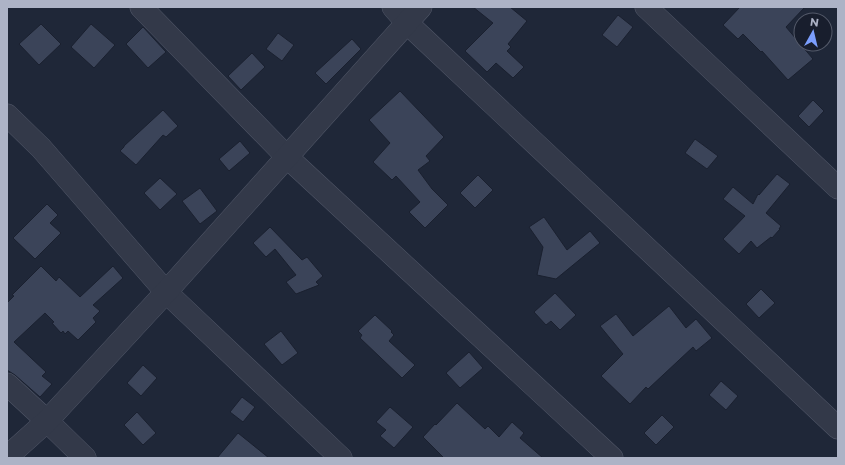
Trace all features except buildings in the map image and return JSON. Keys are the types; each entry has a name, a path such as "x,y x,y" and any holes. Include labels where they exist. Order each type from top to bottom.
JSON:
{"street":[{"path":"141,7 287,157 612,458"},
{"path":"646,7 838,188"},
{"path":"7,457 48,421 166,292 287,157 407,12 838,428"},
{"path":"7,115 41,148 166,292 341,458"},
{"path":"7,384 48,421 85,458"}]}
